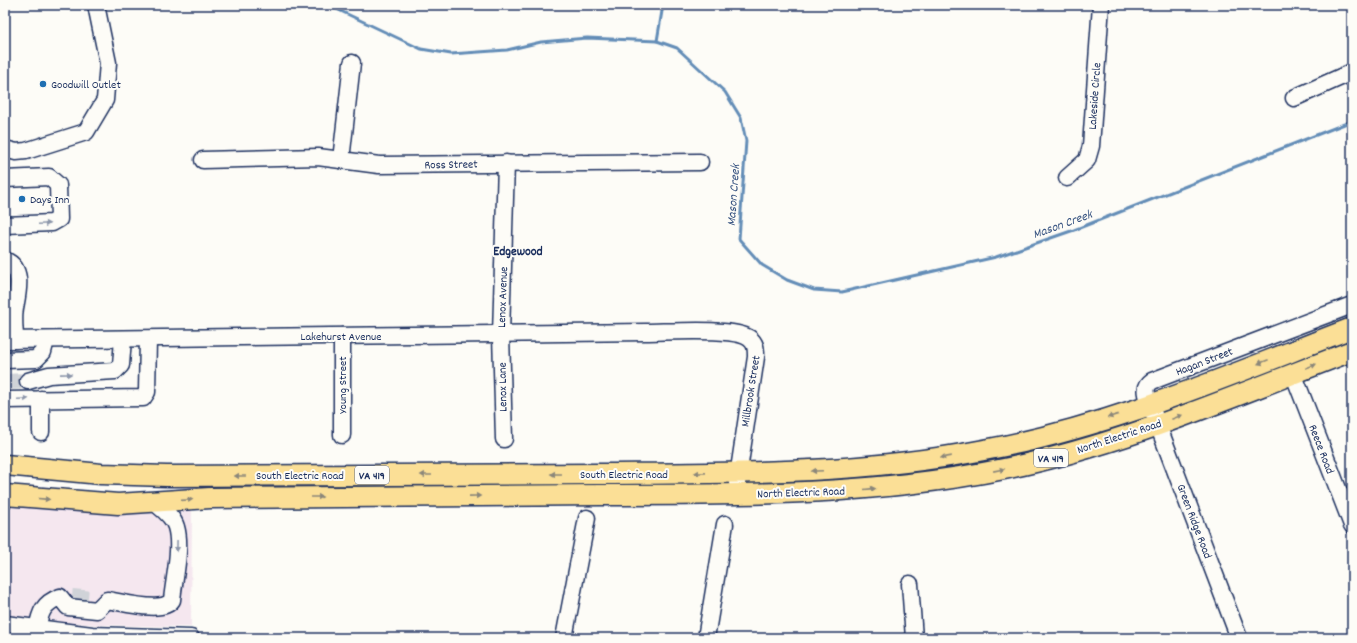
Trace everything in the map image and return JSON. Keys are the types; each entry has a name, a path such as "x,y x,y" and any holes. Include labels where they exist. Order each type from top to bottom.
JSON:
{"main road":[{"name":"North Electric Road","path":"739,473 832,470 924,461 986,450 1042,437 1150,404 1352,328"},
{"name":"North Electric Road","path":"733,494 805,493 866,489 946,480 1044,460 1091,447 1158,424 1352,351"},
{"name":"South Electric Road","path":"5,465 101,474 167,476 739,473"},
{"name":"South Electric Road","path":"5,495 118,504 210,498 733,494"}],"street":[{"path":"5,149 16,152 26,151 86,132 105,100 108,63 96,5"},
{"name":"Lakeside Circle","path":"1067,178 1086,160 1091,146 1101,5"},
{"path":"341,160 352,63"},
{"path":"1294,98 1352,72"},
{"name":"Ross Street","path":"203,160 318,157 379,165 700,162"},
{"name":"Lenox Avenue","path":"501,335 506,163"},
{"path":"5,179 49,177 58,185 59,219 52,224 5,225"},
{"path":"5,260 13,265 18,273 18,300 10,308"},
{"path":"5,270 10,277 10,340"},
{"name":"Hagan Street","path":"1150,404 1146,390 1150,382 1352,305"},
{"name":"Lakehurst Avenue","path":"10,340 677,332"},
{"name":"Millbrook Street","path":"677,332 727,332 741,334 753,342 756,348 756,357 742,438 739,473 733,494"},
{"path":"1280,332 1288,353"},
{"name":"Lenox Lane","path":"501,335 504,439"},
{"name":"Young Street","path":"342,336 342,435"},
{"path":"28,381 49,375 115,371 121,365 123,339"},
{"path":"5,400 144,398 147,392 148,339"},
{"path":"5,360 36,359 43,352 46,340"},
{"name":"Reece Road","path":"1293,373 1352,525"},
{"path":"41,399 41,432"},
{"name":"Green Ridge Road","path":"1150,404 1239,638"},
{"path":"45,632 41,611 51,600 66,597 68,607 97,610 101,599 148,606 164,607 169,604 172,600 178,545 176,527 169,514 154,502"},
{"path":"564,638 587,518"},
{"path":"706,638 725,524"},
{"path":"910,584 911,615 914,638"},
{"path":"11,629 92,636 191,638"}],"shaded area":[{"path":"5,503 68,507 192,509 191,627 97,625 5,617"}],"waterway":[{"name":"Mason Creek","path":"328,5 421,49 451,54 507,50 541,42 587,38 657,41 677,48 725,92 741,118 746,141 739,239 762,265 787,280 814,290 842,292 996,257 1074,230 1352,121"},
{"path":"657,41 663,5"}],"tunnel":[{"path":"5,382 28,381"},
{"path":"72,597 94,599"}],"place":[{"name":"Goodwill Outlet","path":"43,84"},
{"name":"Days Inn","path":"22,199"}],"district":[{"name":"Edgewood","path":"518,250"}]}
